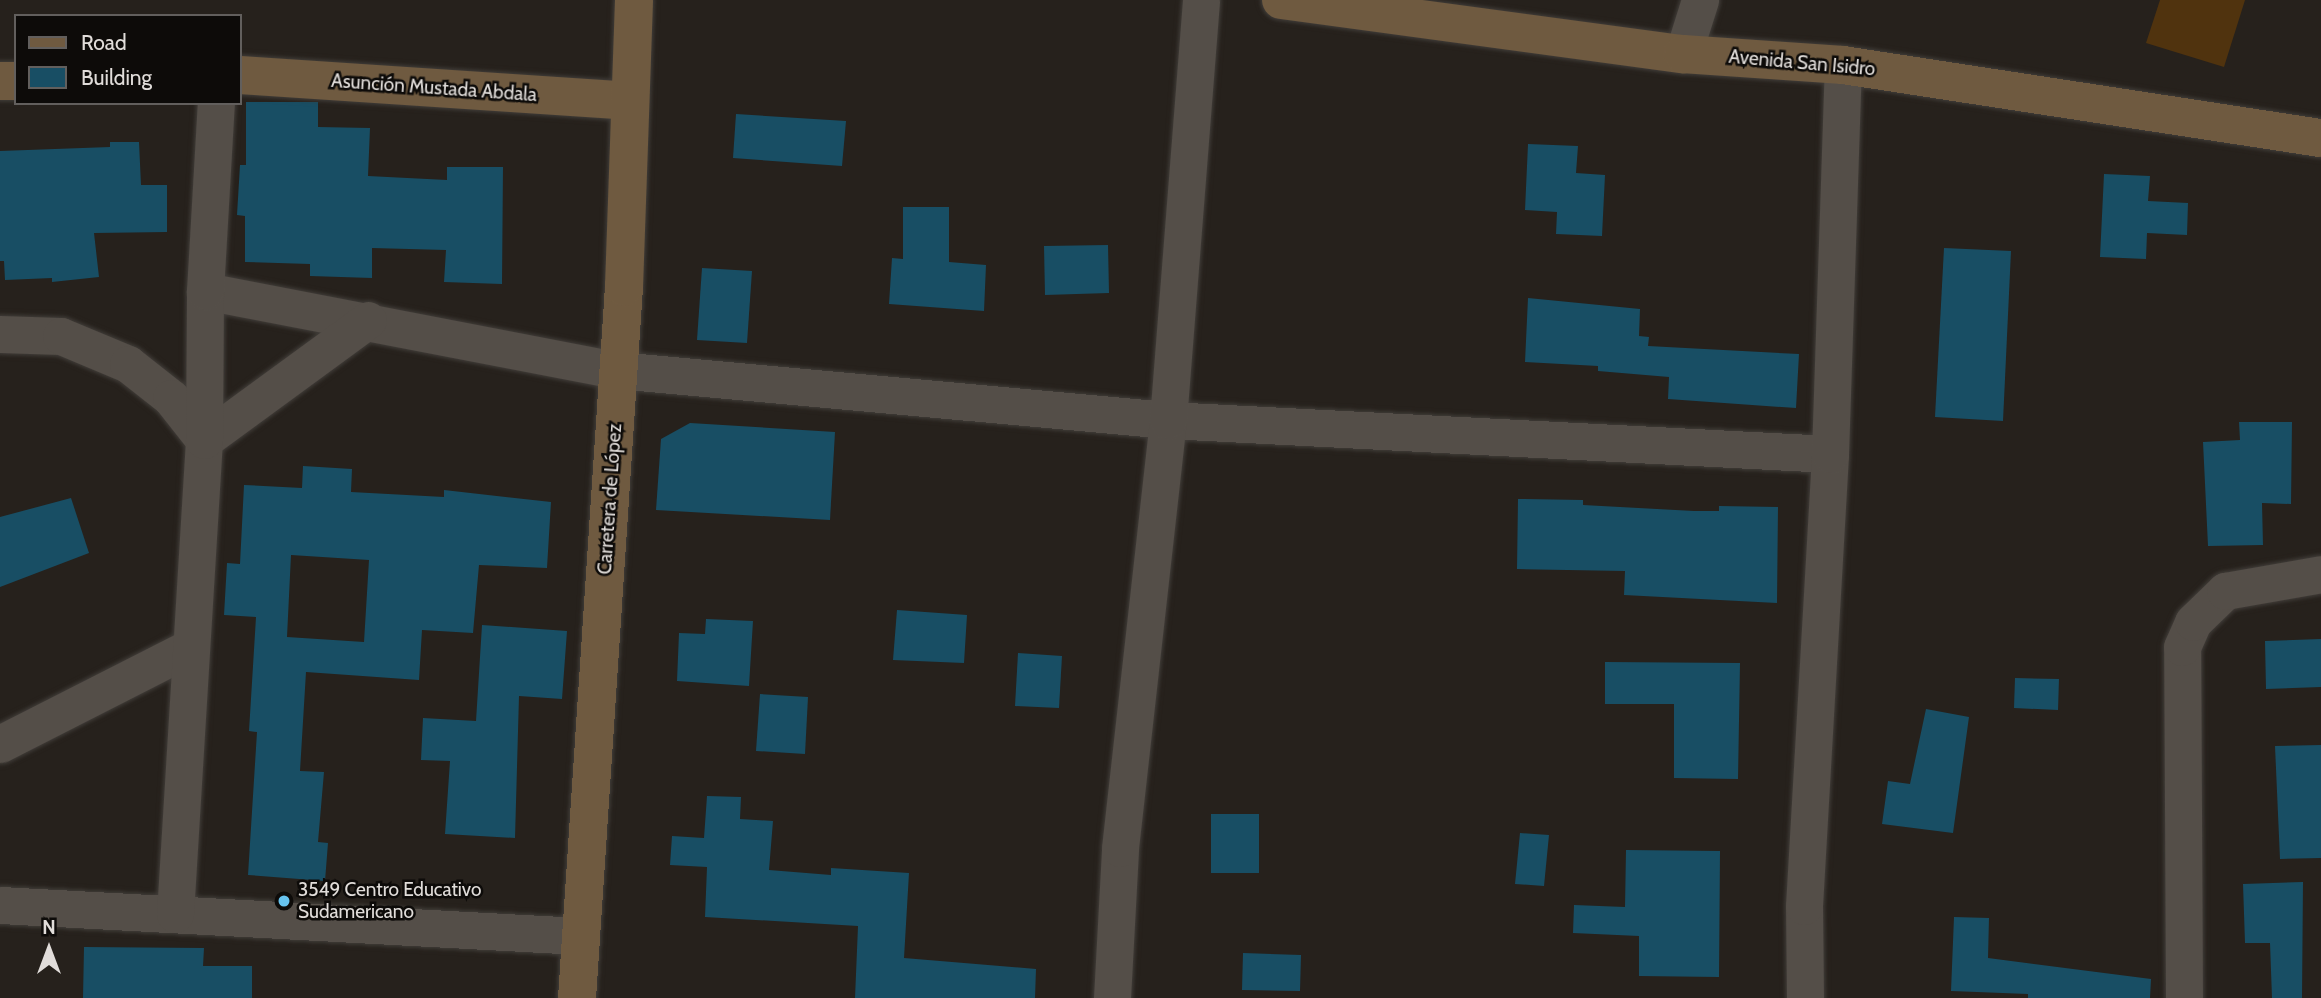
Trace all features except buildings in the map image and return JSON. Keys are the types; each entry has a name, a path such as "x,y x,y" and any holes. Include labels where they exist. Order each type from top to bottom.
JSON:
{"main road":[{"name":"Carretera de López","path":"577,998 624,286 628,101 634,0"},
{"name":"Avenida San Isidro","path":"1281,0 1683,54 1843,65 2321,138"},
{"name":"Asunción Mustada Abdala","path":"242,75 628,101"}],"street":[{"path":"1112,998 1120,848 1168,420 1201,0"},
{"path":"1683,54 1700,0"},
{"path":"1805,998 1804,906 1830,454 1843,65"},
{"path":"175,914 204,440 205,291 216,105"},
{"path":"205,291 368,320 617,370 1168,420 1830,454"},
{"path":"204,440 368,320"},
{"path":"0,334 61,336 128,364 171,398 204,440"},
{"path":"2184,998 2182,647 2193,622 2225,591 2321,574"},
{"path":"0,744 190,647"},
{"path":"0,905 579,936"}],"shaded area":[{"path":"2160,0 2245,0 2224,67 2146,43"}],"place":[{"name":"3549 Centro Educativo Sudamericano","path":"284,901"}]}
